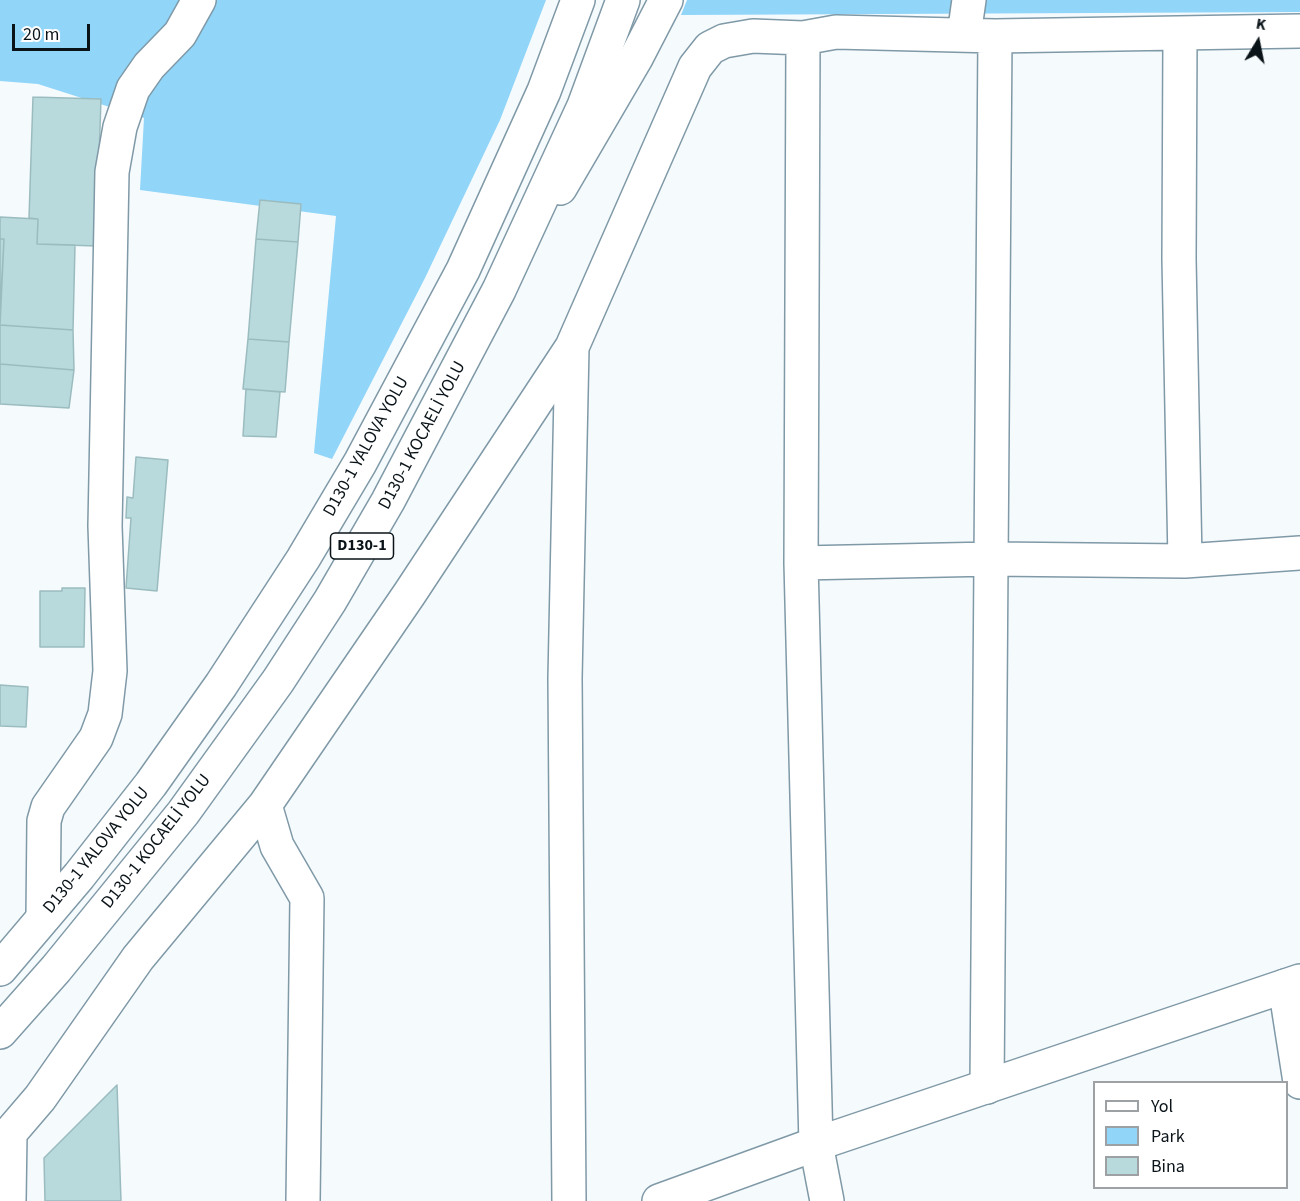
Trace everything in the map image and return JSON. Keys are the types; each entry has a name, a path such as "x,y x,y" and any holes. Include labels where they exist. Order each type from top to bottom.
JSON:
{"main road":[{"path":"43,918 44,821 48,807 96,738 105,714 110,671 105,526 112,172 120,127 133,89 149,66 180,34 199,0"},
{"name":"D130-1 YALOVA YOLU","path":"0,969 151,784 220,686 303,558 360,463 472,250 544,91 578,0"},
{"name":"D130-1 KOCAELİ YOLU","path":"0,1032 56,969 183,813 278,681 330,601 388,501 499,290 584,106 623,0"},
{"path":"499,290 636,58 666,0"},
{"path":"969,0 980,36 992,559 987,1087"},
{"path":"9,1201 5,1138 40,1098 138,958 265,805 410,593 572,347 695,67 710,48 724,41 753,36 803,38 836,32 980,36 1180,35 1300,31"},
{"path":"1180,35 1179,259 1185,561"},
{"path":"803,38 801,563 816,1143 827,1201"},
{"path":"569,1201 565,678 572,347"},
{"path":"801,563 992,559 1185,561 1300,553"},
{"path":"265,805 277,846 307,898 303,1201"},
{"path":"659,1201 816,1143 1293,984 1300,1082"}],"green space":[{"path":"0,0 546,0 500,120 425,278 332,459 314,453 336,216 140,190 144,118 38,84 0,81"},
{"path":"687,0 1300,0 1300,12 681,15"}],"building":[{"path":"33,97 101,99 96,246 37,244 38,219 29,218"},
{"path":"260,200 301,204 298,242 256,239"},
{"path":"0,217 38,219 37,244 75,245 73,330 0,325 4,239 0,239"},
{"path":"0,239 4,239 0,312"},
{"path":"256,239 298,242 289,342 248,339"},
{"path":"0,325 73,330 74,370 0,364"},
{"path":"248,339 289,342 285,392 243,389"},
{"path":"0,364 74,370 69,408 0,404"},
{"path":"246,389 280,392 276,437 243,436"},
{"path":"136,457 168,460 157,591 126,588 131,518 126,518 127,497 133,498"},
{"path":"62,588 85,588 84,647 40,647 40,591 62,591"},
{"path":"0,685 28,687 26,727 0,726"},
{"path":"117,1085 121,1201 45,1201 44,1158"}]}
